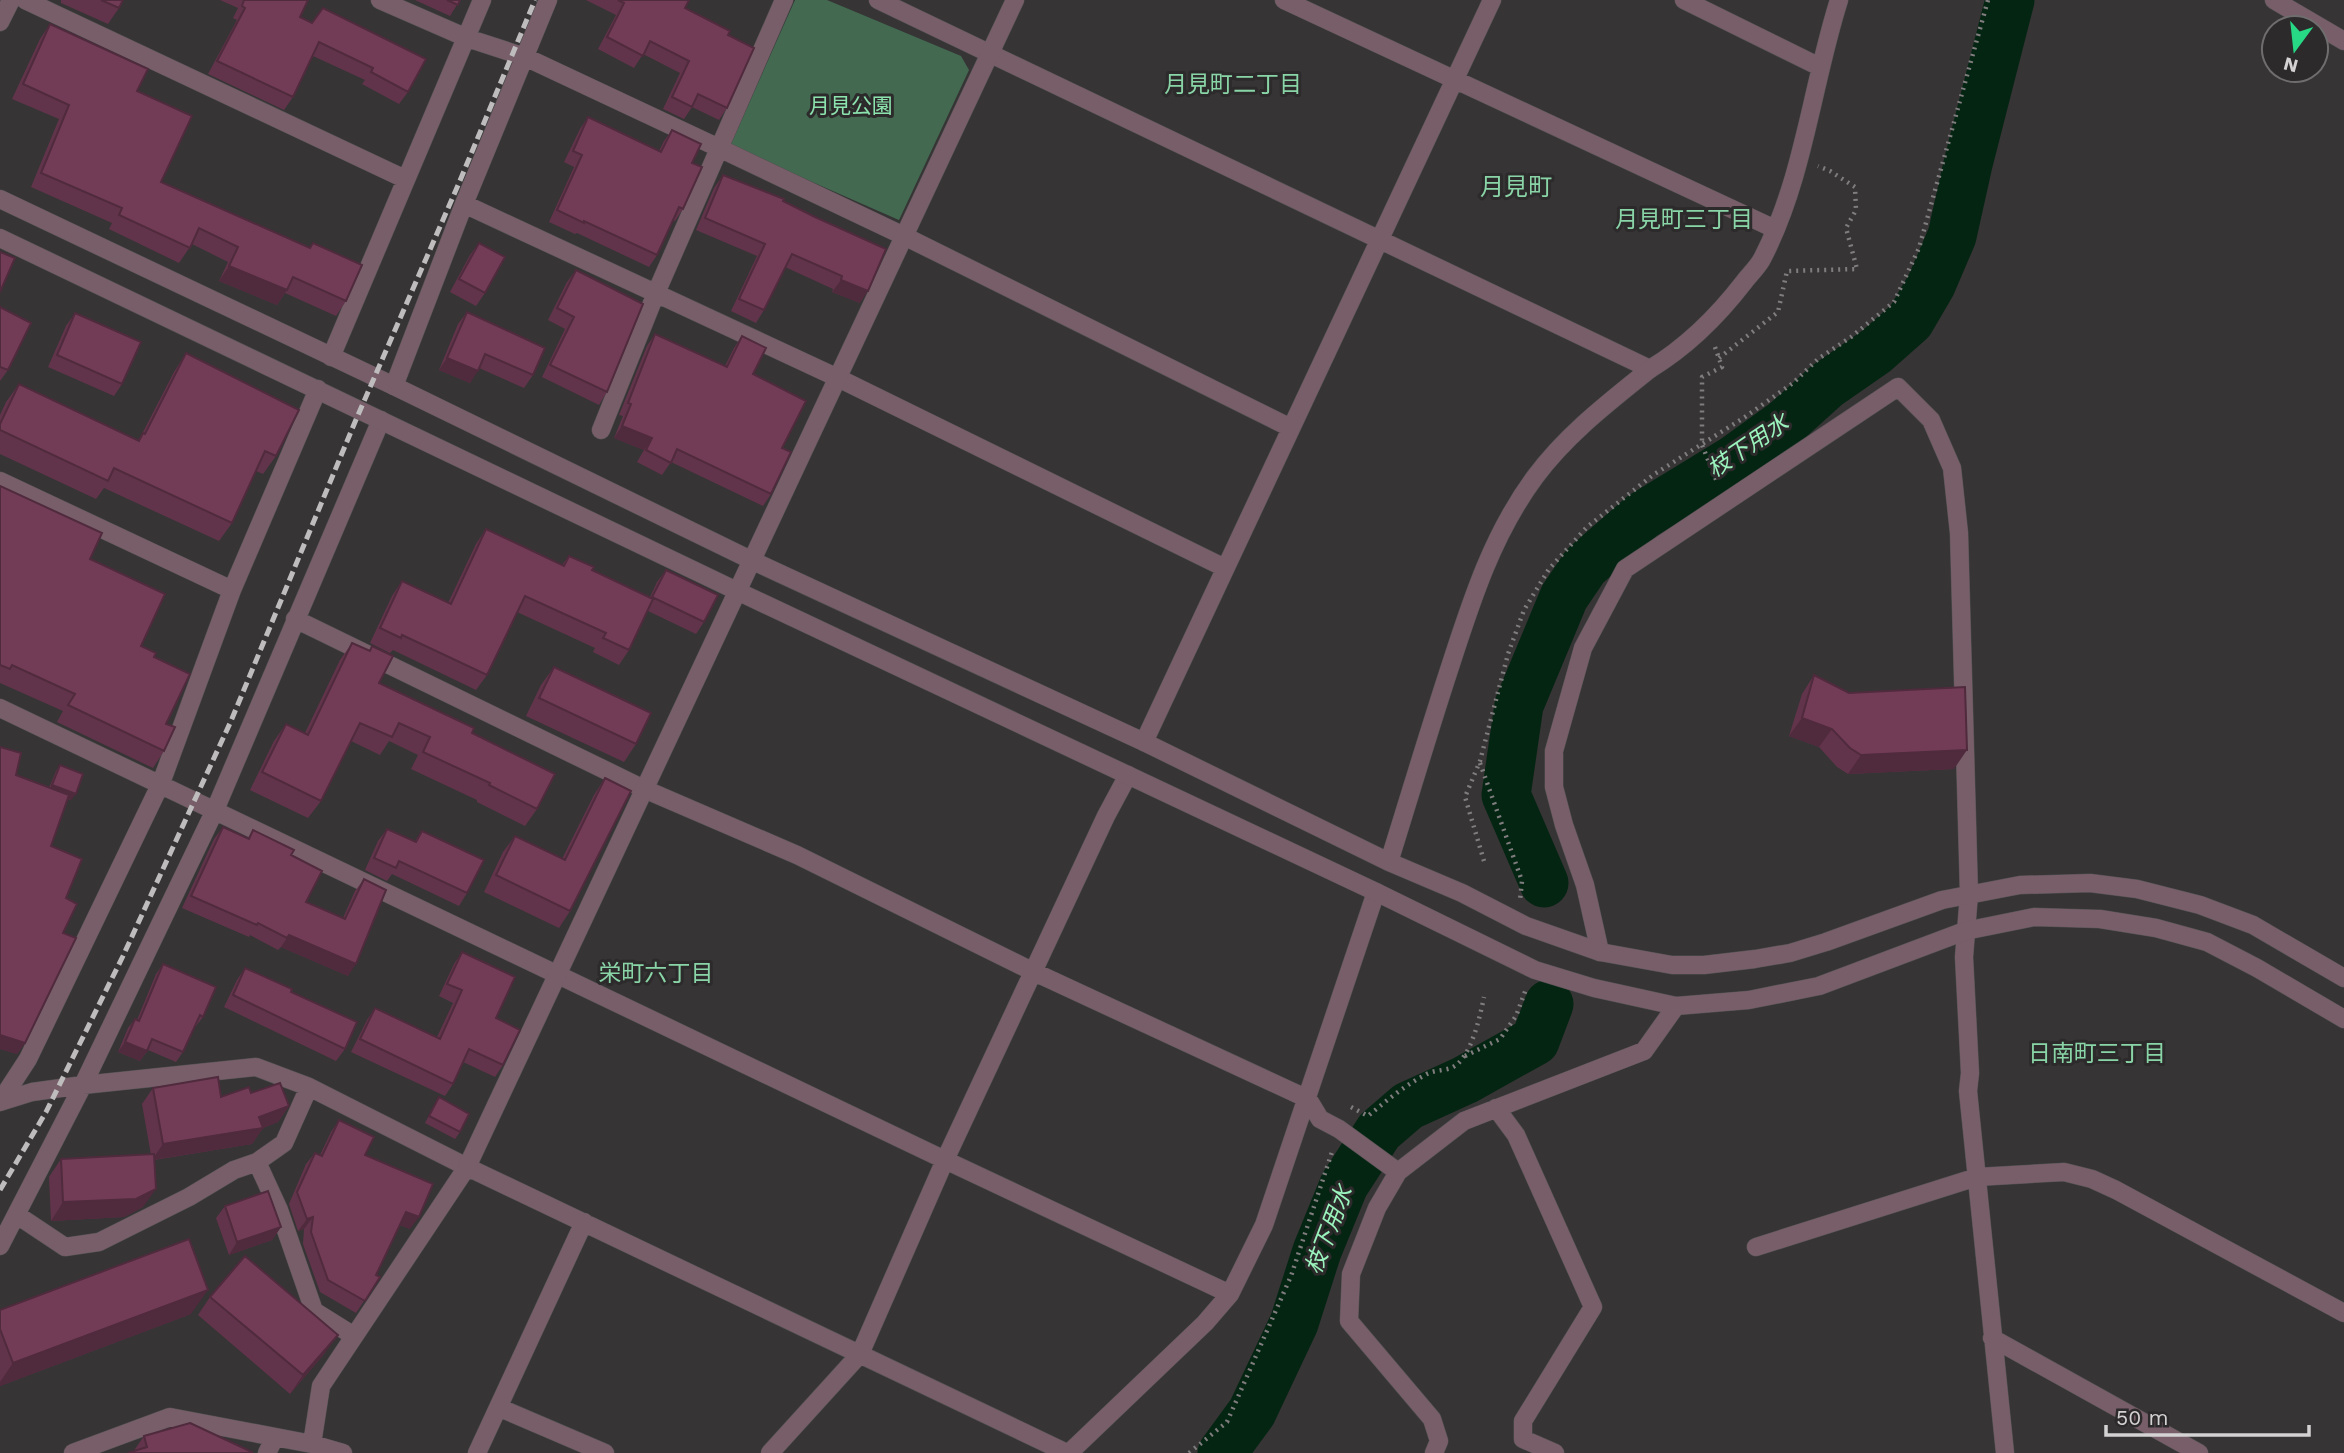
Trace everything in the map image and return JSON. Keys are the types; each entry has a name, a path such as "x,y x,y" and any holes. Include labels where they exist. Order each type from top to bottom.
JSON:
{"street":[{"path":"0,22 11,0"},
{"path":"25,0 405,179"},
{"path":"380,0 467,38 525,57 719,148 904,236 1291,428"},
{"path":"331,357 482,0"},
{"path":"394,386 464,204 548,0"},
{"path":"601,430 656,293 784,0"},
{"path":"878,0 1650,369"},
{"path":"312,1444 321,1386 467,1167 1015,0"},
{"path":"1284,0 1775,229"},
{"path":"1144,742 1492,0"},
{"path":"1684,0 1820,67"},
{"path":"1389,862 1476,587 1511,512 1535,476 1561,445 1585,421 1650,369 1674,354 1719,315 1762,259 1791,190 1839,0"},
{"path":"2274,0 2344,41"},
{"path":"0,199 394,386 752,561 1144,742 1389,862 1462,893 1526,926 1600,952 1672,965 1704,965 1755,959 1790,953 1942,900 2020,885 2090,883 2167,895 2200,905 2253,926 2344,978"},
{"path":"464,204 838,379 1225,568"},
{"path":"0,238 1535,970 1594,988 1676,1006 1749,1000 1819,986 1965,931 2034,917 2100,919 2156,928 2207,942 2344,1019"},
{"path":"1600,952 1585,885 1554,787 1554,751 1583,648 1625,569 1898,387 1931,420 1952,468 1959,533 1969,894 1965,931 1970,1073 1968,1091 2005,1453"},
{"path":"0,1102 28,1059 161,783 232,590 318,389"},
{"path":"0,1246 83,1085 215,810 381,420"},
{"path":"0,481 232,590"},
{"path":"295,619 644,789 797,856 1034,972 1308,1099 1320,1119 1344,1132 1391,1167"},
{"path":"0,708 1230,1294"},
{"path":"770,1453 860,1354 945,1160 1106,816 1128,775"},
{"path":"0,1102 32,1092 83,1085 256,1067 309,1087 467,1167 1068,1453 1205,1323 1230,1294 1264,1225 1376,892"},
{"path":"1434,1453 1438,1441 1432,1419 1349,1321 1351,1274 1391,1167 1464,1121 1644,1051 1676,1006"},
{"path":"17,1215 65,1247 99,1242 189,1197 234,1170 257,1161 284,1143 309,1087"},
{"path":"1496,1108 1516,1135 1593,1307 1523,1421 1524,1439 1555,1453"},
{"path":"257,1161 279,1210 314,1311 354,1336"},
{"path":"1756,1247 1977,1177 2064,1172 2092,1179 2116,1190 2344,1313"},
{"path":"477,1453 584,1222"},
{"path":"1992,1338 2199,1453"},
{"path":"500,1408 605,1453"},
{"path":"73,1453 170,1417 271,1445 312,1444 343,1453"}],"path":[{"path":"1874,316 1894,302 1919,248 1988,0"},
{"path":"1718,358 1778,312 1787,271 1857,269 1846,228 1856,210 1855,187 1830,171 1798,158"},
{"path":"1701,331 1713,342 1722,368 1702,377 1702,445 1726,502"},
{"path":"1480,761 1522,881 1519,912"},
{"path":"1464,1056 1500,1039 1516,1016 1527,985"},
{"path":"1189,1453 1227,1422 1291,1276 1344,1132 1349,1107 1368,1116 1428,1073 1453,1068 1464,1056 1478,1024 1484,997"}],"green space":[{"name":"月見公園","path":"795,0 827,0 961,56 969,70 899,220 730,146"}],"building":[{"path":"101,0 123,0 119,8"},
{"path":"244,0 308,0 300,17 312,23 323,8 426,59 408,92 371,72 373,68 319,42 293,97 217,61 245,8 242,6"},
{"path":"447,0 460,0 458,5"},
{"path":"618,0 689,0 685,8 730,31 728,35 754,48 727,108 698,94 692,107 672,97 689,61 650,41 643,56 607,37 624,3"},
{"path":"50,24 148,69 137,91 192,116 161,182 310,248 313,243 362,265 346,301 293,277 287,290 229,266 238,247 199,228 190,248 119,215 122,208 41,173 69,105 23,84"},
{"path":"588,117 661,152 672,130 701,144 692,163 702,167 683,209 679,207 657,255 557,210 582,155 573,151"},
{"path":"723,175 784,199 783,201 815,217 886,249 868,291 841,280 842,276 792,254 764,310 739,299 765,244 705,218"},
{"path":"479,243 505,257 485,293 459,279"},
{"path":"0,252 15,258 0,292"},
{"path":"576,270 643,304 607,392 550,365 574,317 557,308"},
{"path":"0,307 31,323 8,370 0,367"},
{"path":"467,312 545,348 533,375 485,354 478,371 447,358"},
{"path":"75,313 141,342 122,384 57,355"},
{"path":"655,334 727,367 742,336 766,348 753,374 806,401 782,448 791,452 771,494 677,449 671,463 646,450 652,438 622,426 631,404 628,403"},
{"path":"186,353 299,410 276,456 265,451 232,523 114,468 108,481 0,430 0,424 19,384 139,441"},
{"path":"0,486 102,533 90,559 165,594 141,646 156,653 154,657 190,674 166,724 175,727 164,751 68,705 75,694 12,665 10,669 0,665"},
{"path":"486,529 564,566 569,556 653,599 629,650 603,638 606,633 525,596 487,675 402,635 401,638 380,628 402,581 451,604"},
{"path":"666,570 718,595 704,622 652,597"},
{"path":"352,643 370,651 372,646 393,656 379,683 474,728 472,733 555,774 537,809 489,785 490,783 423,752 430,737 399,723 392,737 360,723 321,801 262,772 286,724 308,735"},
{"path":"554,667 651,713 636,744 539,698"},
{"path":"1814,675 1849,693 1965,687 1967,750 1861,755 1850,748 1832,729 1802,718"},
{"path":"0,747 21,753 16,775 69,795 51,846 82,859 66,898 77,904 63,933 76,938 25,1043 0,1035"},
{"path":"60,765 83,774 76,794 52,785"},
{"path":"605,778 631,791 570,911 496,875 515,836 565,860"},
{"path":"223,827 249,839 253,830 294,850 291,855 322,871 306,902 345,919 364,879 386,890 356,964 289,935 287,938 258,923 257,925 191,896"},
{"path":"387,829 416,842 422,831 484,860 467,893 399,861 396,868 374,858"},
{"path":"462,952 515,977 496,1018 520,1030 503,1065 469,1049 453,1084 360,1039 375,1008 440,1039 462,990 447,984"},
{"path":"163,964 216,987 183,1052 152,1039 147,1051 125,1042 135,1019 139,1021"},
{"path":"245,968 357,1022 345,1049 233,995"},
{"path":"218,1077 221,1097 249,1087 251,1093 280,1083 289,1106 259,1117 263,1128 163,1144 153,1088"},
{"path":"439,1097 469,1114 460,1132 429,1116"},
{"path":"339,1120 374,1137 365,1155 433,1184 419,1217 406,1212 376,1275 380,1277 365,1301 328,1280 311,1232 313,1217 307,1219 297,1192 315,1153 322,1156"},
{"path":"154,1154 156,1189 136,1199 63,1202 61,1159"},
{"path":"268,1191 281,1227 237,1242 225,1206"},
{"path":"189,1239 208,1290 13,1363 0,1329 0,1310"},
{"path":"245,1256 338,1335 303,1375 210,1297"},
{"path":"190,1423 252,1453 128,1453 147,1447 144,1436"}],"waterway":[{"name":"枝下用水","path":"1544,883 1506,795 1519,705 1564,597 1585,566 1642,516 1732,461 1786,422 1827,385 1876,351 1910,321 1931,285 1952,236 2010,0"},
{"name":"枝下用水","path":"1222,1453 1252,1412 1294,1323 1317,1251 1344,1185 1379,1131 1408,1106 1465,1080 1535,1041 1549,1004"}],"railway":[{"path":"0,1190 46,1112 123,956 231,721 535,0"}],"district":[{"name":"月見町二丁目","path":"1233,84"},
{"name":"月見町","path":"1516,187"},
{"name":"月見町三丁目","path":"1684,219"},
{"name":"栄町六丁目","path":"656,973"},
{"name":"日南町三丁目","path":"2097,1053"}]}
